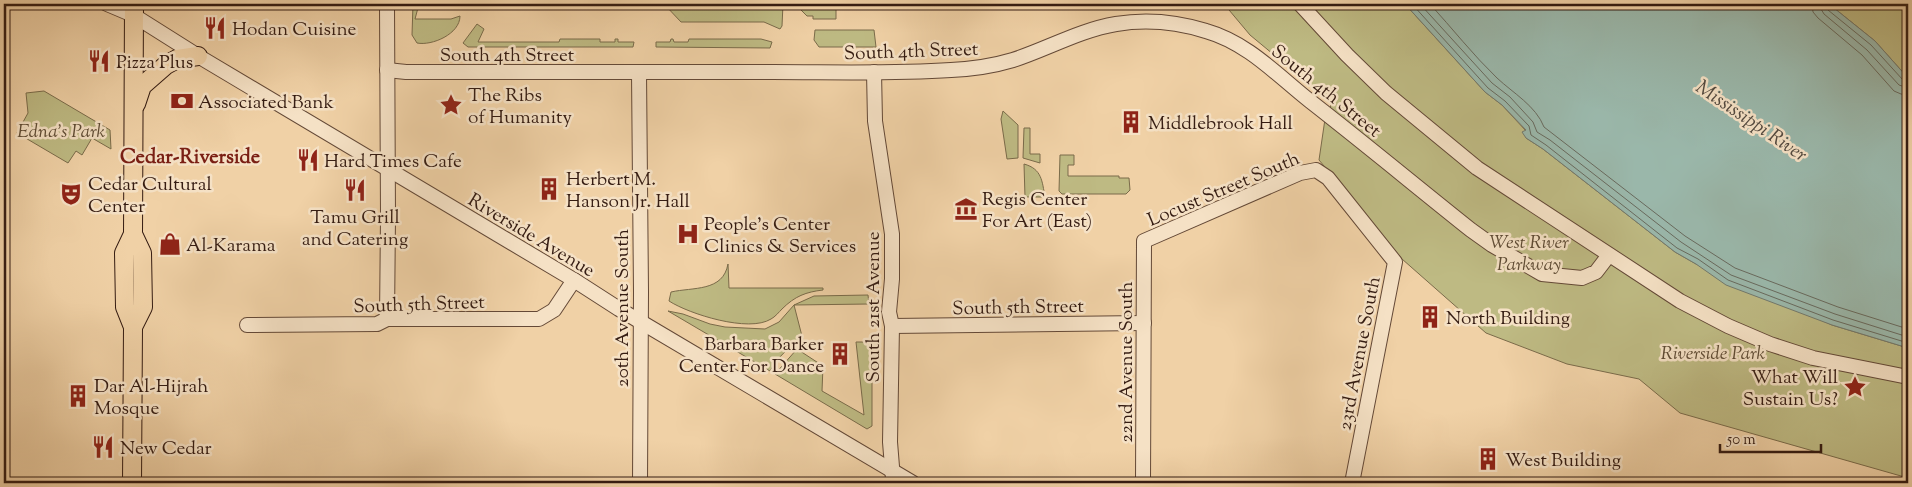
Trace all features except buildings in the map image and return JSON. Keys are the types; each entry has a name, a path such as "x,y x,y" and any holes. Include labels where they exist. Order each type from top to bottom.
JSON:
{"main road":[{"path":"132,483 133,327 125,307 124,253 133,234 133,10"},
{"path":"134,112 142,86 151,77 177,59 198,56"}],"street":[{"path":"107,4 133,10"},
{"path":"387,4 387,319"},
{"path":"1300,4 1347,55 1386,93 1477,168 1680,301 1728,326 1770,344 1813,358 1908,377"},
{"name":"Riverside Avenue","path":"133,10 198,56 574,280 893,478 913,483"},
{"name":"South 4th Street","path":"387,70 406,72 639,73 950,70 987,66 1012,60 1092,30 1116,24 1158,22 1210,32 1237,44 1264,61 1303,95 1471,230 1492,245 1542,274 1582,278 1596,272 1609,255"},
{"name":"South 21st Avenue","path":"874,72 875,121 892,234 892,279 889,312 892,326 890,442 893,478"},
{"name":"20th Avenue South","path":"639,73 640,483"},
{"name":"Locust Street South","path":"1144,241 1300,173 1316,170"},
{"name":"23rd Avenue South","path":"1316,170 1328,178 1395,262 1352,483"},
{"name":"22nd Avenue South","path":"1143,483 1144,241"},
{"name":"South 5th Street","path":"247,325 377,324 387,319 539,319 554,310 574,280"},
{"name":"South 5th Street","path":"892,326 1144,323"}],"green space":[{"path":"413,4 419,4 415,19 451,19 460,16 459,22 450,33 437,41 417,43 412,35"},
{"path":"664,4 783,4 782,26 780,29 764,22 681,22"},
{"path":"795,4 828,4 828,8 836,8 836,19 813,19 813,16 807,16"},
{"name":"West River Parkway","path":"1224,4 1405,4 1485,92 1502,105 1526,131 1526,138 1543,149 1675,252 1696,264 1832,325 1908,348 1908,478 1680,413 1639,379 1567,364 1486,333 1402,259 1319,160 1325,119 1332,103 1250,35"},
{"path":"1829,4 1908,4 1908,78 1875,41"},
{"path":"477,24 484,29 478,42 559,42 560,39 600,39 600,42 615,42 615,39 618,39 618,42 634,42 633,47 468,47 463,43"},
{"path":"815,30 874,30 876,47 819,47 814,40"},
{"path":"671,39 674,42 688,42 689,39 761,39 772,42 770,48 656,47 656,42 670,42"},
{"name":"Edna's Park","path":"44,91 110,130 111,149 92,138 82,155 76,151 68,163 17,133 28,113 26,93"},
{"path":"1003,111 1018,125 1018,158 1007,159 1001,119"},
{"path":"1024,128 1030,128 1030,154 1040,154 1040,163 1023,158"},
{"path":"1060,155 1074,155 1074,165 1068,165 1068,176 1119,176 1119,178 1129,178 1130,190 1126,194 1062,194 1059,191"},
{"path":"1024,164 1038,172 1045,197 1025,197"},
{"path":"728,264 729,288 823,288 823,290 806,293 796,298 771,319 761,323 749,324 734,323 704,316 669,301 671,292 714,284 725,273"},
{"path":"868,295 869,304 794,305 814,296"},
{"path":"794,305 803,340 784,353 770,371 668,311 725,327 765,329 779,322"},
{"path":"856,342 872,342 872,426 867,429 775,374 797,349 823,366 822,391 864,415"}],"water":[{"name":"Mississippi River","path":"1405,4 1829,4 1875,41 1908,78 1908,348 1832,325 1726,285 1675,252 1543,149 1526,138 1522,132 1526,130 1502,105 1485,92"}],"place":[{"name":"Hodan Cuisine","path":"215,28"},
{"name":"Pizza Plus","path":"99,61"},
{"name":"Associated Bank","path":"182,101"},
{"name":"The Ribs of Humanity","path":"451,105"},
{"name":"Middlebrook Hall","path":"1131,122"},
{"name":"Hard Times Cafe","path":"308,160"},
{"name":"Herbert M. Hanson Jr. Hall","path":"549,189"},
{"name":"Tamu Grill and Catering","path":"355,190"},
{"name":"Cedar Cultural Center","path":"71,194"},
{"name":"Regis Center For Art (East)","path":"966,209"},
{"name":"People's Center Clinics & Services","path":"688,234"},
{"name":"Al-Karama","path":"170,244"},
{"name":"North Building","path":"1430,317"},
{"name":"Barbara Barker Center For Dance","path":"840,354"},
{"name":"What Will Sustain Us?","path":"1855,387"},
{"name":"Dar Al-Hijrah Mosque","path":"78,396"},
{"name":"New Cedar","path":"103,447"},
{"name":"West Building","path":"1488,459"}],"district":[{"name":"Cedar-Riverside","path":"190,156"}],"park label":[{"name":"Riverside Park","path":"1713,352"}]}
